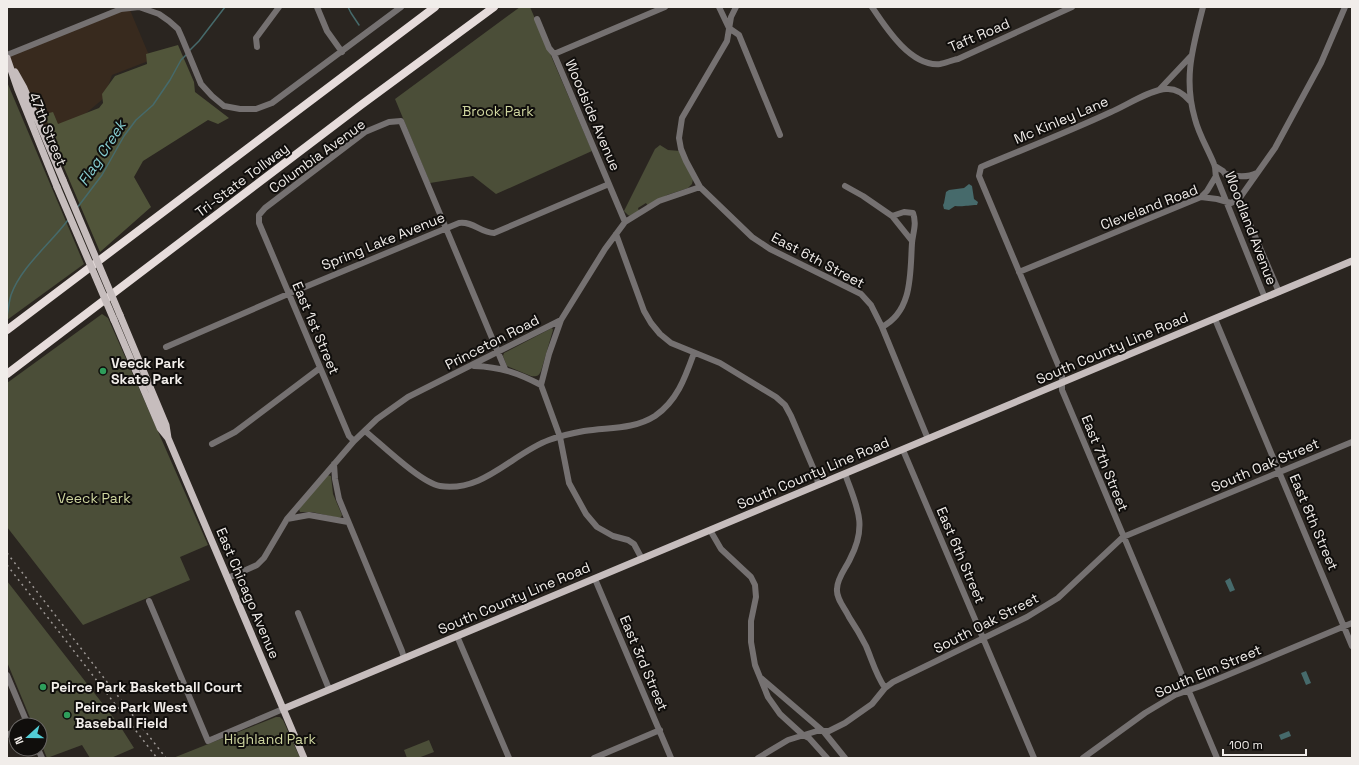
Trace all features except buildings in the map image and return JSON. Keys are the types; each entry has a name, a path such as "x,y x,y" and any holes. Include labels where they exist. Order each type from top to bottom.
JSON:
{"highway":[{"name":"Tri-State Tollway","path":"7,330 435,7"},
{"name":"Tri-State Tollway","path":"7,374 361,105 494,7"}],"main road":[{"name":"47th Street","path":"7,57 24,88 63,180 117,318"},
{"name":"47th Street","path":"7,57 18,90 58,187 117,318"},
{"name":"South County Line Road","path":"283,709 1352,261"},
{"name":"East Chicago Avenue","path":"117,318 160,428 168,438 304,758"}],"street":[{"path":"7,57 121,9 139,7 159,14 170,21 178,29 201,84 212,96 224,106 240,109 256,109 272,102 342,52 401,7"},
{"path":"257,48 256,38 279,7"},
{"path":"317,7 327,31 342,52"},
{"path":"390,7 393,14"},
{"path":"554,54 664,7"},
{"path":"719,7 729,28 739,35 780,135"},
{"path":"729,28 731,17 736,7"},
{"name":"Taft Road","path":"872,7 881,22 904,50 921,61 939,64 958,59 1072,7"},
{"name":"Woodland Avenue","path":"1203,7 1191,56 1189,78 1190,101 1198,128 1215,166 1216,176 1266,298"},
{"path":"1227,203 1231,203 1239,199 1275,148 1321,63 1345,7"},
{"name":"Woodside Avenue","path":"537,19 549,48 554,54 625,222"},
{"name":"East 6th Street","path":"729,28 727,41 682,118 679,138 681,148 700,187 752,237 770,249 861,294 871,305 882,327 928,439"},
{"name":"Mc Kinley Lane","path":"1159,90 1191,56"},
{"name":"Mc Kinley Lane","path":"979,176 981,166 1103,116 1159,90 1168,88 1177,90 1185,95 1190,101"},
{"name":"Columbia Avenue","path":"259,223 260,214 265,208 365,132 389,122 400,121 446,228"},
{"name":"Woodland Avenue","path":"1215,166 1226,174 1233,185 1279,292"},
{"path":"1226,174 1240,177 1252,175 1258,172"},
{"name":"East 7th Street","path":"979,176 1062,374 1062,390 1216,758"},
{"path":"1201,197 1207,191 1216,176"},
{"name":"Spring Lake Avenue","path":"166,347 446,228 464,222 490,233 494,233 609,184"},
{"path":"845,186 863,196 892,216 912,241"},
{"name":"Princeton Road","path":"228,578 257,565 264,558 287,519 308,493 354,441 377,419 408,397 561,320 625,222 658,201 700,187"},
{"name":"Cleveland Road","path":"1019,272 1201,197 1216,199 1227,203"},
{"path":"882,327 891,323 897,316 906,298 909,288 912,241 916,220 913,213 904,212 892,216"},
{"name":"East 1st Street","path":"259,223 320,368 350,436 354,441"},
{"path":"446,228 505,369"},
{"path":"616,234 642,305 651,323 660,334 671,343 694,354 720,363 776,397 785,405 817,477 818,485"},
{"name":"East 8th Street","path":"1215,319 1352,646"},
{"path":"561,320 549,354 542,385 560,437 569,483 586,514 597,527 613,536 628,540 634,544 642,559"},
{"path":"365,431 409,468 430,483 440,486 456,486 470,483 483,478 536,446 560,437 584,431 630,427 653,417 671,402 679,390 685,379 694,354"},
{"path":"472,366 491,366 505,369 542,385"},
{"path":"212,444 235,432 320,368"},
{"name":"South Oak Street","path":"758,758 788,740 816,731 824,732 835,728 872,704 885,688 893,682 1027,618 1058,598 1123,537 1352,442"},
{"name":"East 6th Street","path":"903,450 1034,758"},
{"path":"334,464 339,499 404,658"},
{"path":"845,474 858,509 860,518 860,533 851,558 838,584 837,596 865,645 885,688"},
{"path":"287,519 309,515 348,522"},
{"path":"710,530 721,549 751,577 755,585 756,597 751,621 752,655 759,677 768,697 774,706 803,735 809,738 827,758"},
{"name":"East 3rd Street","path":"595,578 671,758"},
{"path":"149,600 208,741 283,709"},
{"path":"298,613 329,690"},
{"name":"South Elm Street","path":"1082,758 1145,713 1175,695 1352,623"},
{"path":"457,636 509,758"},
{"path":"7,675 25,717"},
{"path":"759,677 824,732 845,758"},
{"path":"594,758 660,730"}],"shaded area":[{"path":"130,10 151,60 112,75 104,98 50,144 8,57 121,11"}],"green space":[{"name":"Brook Park","path":"520,7 530,7 592,151 496,194 473,176 430,183 395,99"},
{"path":"178,45 194,82 195,92 229,118 218,124 208,120 143,161 134,177 151,207 100,252 54,144 45,114 53,112 58,124 99,108 103,103 102,94 115,76 147,64 146,54"},
{"path":"7,82 84,264 7,320"},
{"path":"660,145 668,150 680,151 693,179 692,184 688,188 667,195 648,206 646,203 638,208 639,211 630,216 624,211 655,149"},
{"name":"Veeck Park","path":"102,314 108,318 208,545 180,557 190,580 83,625 7,527 7,383"},
{"path":"552,328 553,330 541,371 538,375 531,376 507,366 503,356 504,353"},
{"path":"327,475 331,476 333,494 342,515 341,517 339,518 312,512 300,512 299,509"},
{"path":"7,581 120,726 134,748 111,758 90,758 82,745 47,758 48,717 30,717 7,662"},
{"name":"Highland Park","path":"276,717 280,717 283,720 300,758 173,758"},
{"path":"429,740 434,752 418,758 407,758 404,750"}],"water":[{"path":"969,184 972,186 974,199 978,202 977,205 955,206 949,210 944,209 943,205 946,192 949,190 964,188"},
{"path":"1230,578 1235,590 1230,592 1225,581"},
{"path":"1306,671 1311,683 1306,685 1301,673"},
{"path":"1289,731 1291,736 1281,740 1279,735"}],"waterway":[{"name":"Flag Creek","path":"189,51 199,41 225,7"},
{"path":"348,7 359,25"},
{"name":"Flag Creek","path":"77,208 102,175 124,136 136,120 153,105 170,80 181,60 187,54"},
{"name":"Flag Creek","path":"7,317 11,295 22,275 36,256 68,220"}],"railway":[{"path":"7,553 166,758"},
{"path":"7,565 157,758"}],"place":[{"name":"Veeck Park Skate Park","path":"103,371"},
{"name":"Peirce Park Basketball Court","path":"43,687"},
{"name":"Peirce Park West Baseball Field","path":"67,715"}]}
